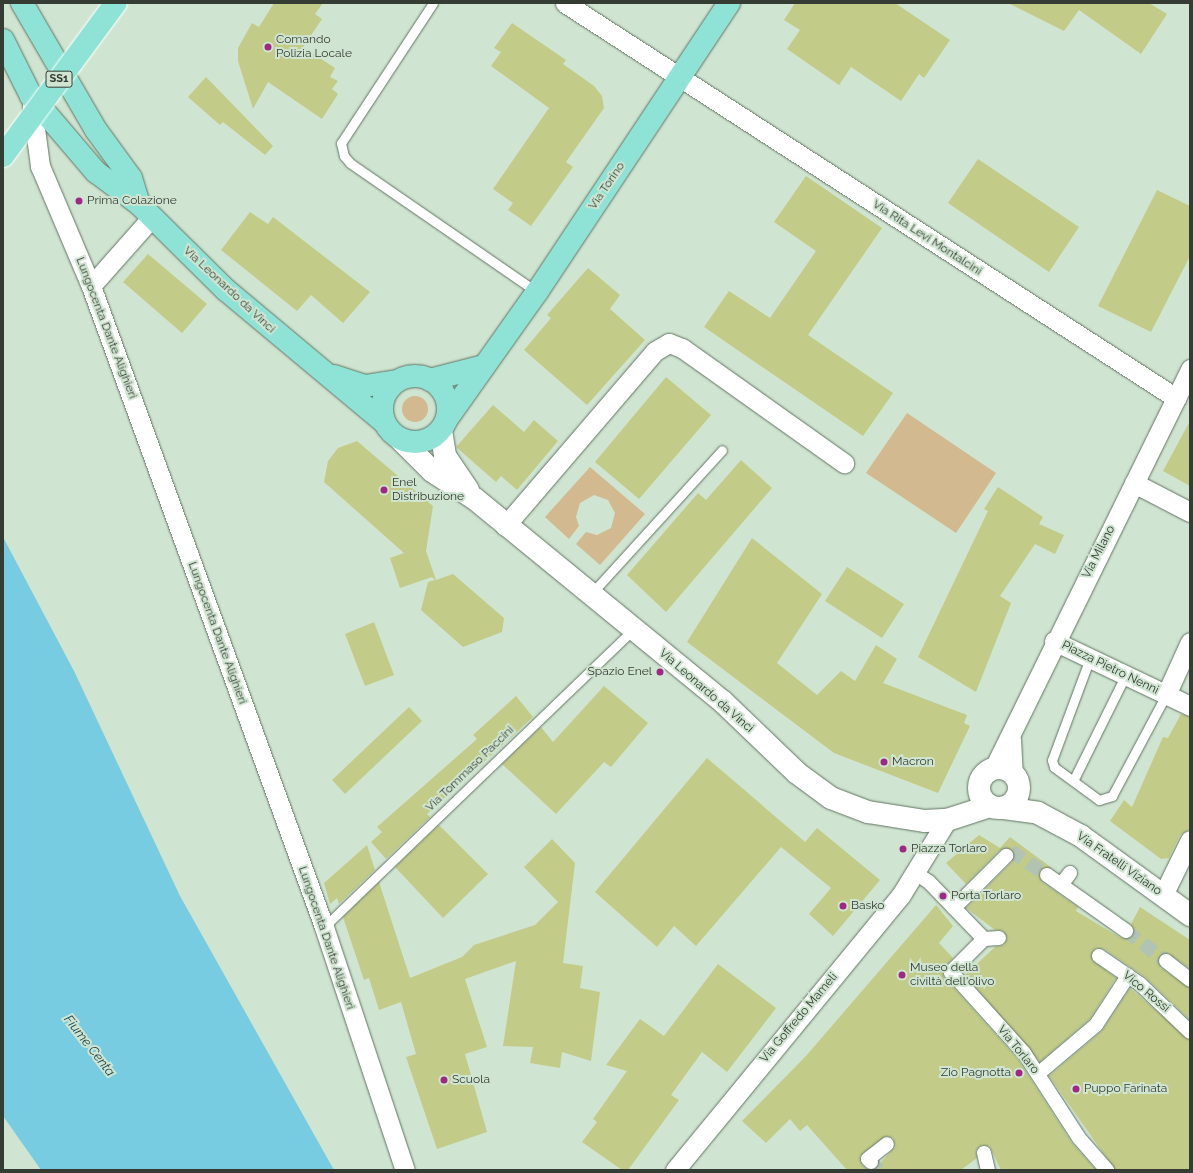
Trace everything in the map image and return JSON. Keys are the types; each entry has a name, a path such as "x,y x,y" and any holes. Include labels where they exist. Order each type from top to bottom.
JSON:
{"main road":[{"name":"Via Leonardo da Vinci","path":"22,3 96,130 131,178 146,211"},
{"name":"SS1","path":"3,156 116,3"},
{"name":"Via Torino","path":"444,424 536,292 729,3"},
{"name":"Via Leonardo da Vinci","path":"3,40 31,96 96,172 146,211 226,290 322,372 384,422"},
{"path":"430,380 484,366"},
{"name":"Via Leonardo da Vinci","path":"322,372 365,386 397,381"},
{"path":"418,376 430,380 447,400 444,424 422,441 400,439 384,422 384,395 397,381 418,376"},
{"name":"Via Leonardo da Vinci","path":"444,424 445,456 474,499"},
{"name":"Via Leonardo da Vinci","path":"400,439 432,471 474,499 505,526 592,593 722,701 797,773 830,798 896,818 955,818"},
{"path":"955,818 991,801 1016,800 1009,776 982,776 991,801"},
{"name":"Via Fratelli Viziano","path":"1009,776 1047,817"},
{"name":"Via Fratelli Viziano","path":"991,801 1047,817 1081,836 1190,915"}],"street":[{"name":"Via Rita Levi Montalcini","path":"565,3 679,79 1176,398"},
{"name":"Lungocenta Dante Alighieri","path":"31,96 40,166 91,286 324,927 405,1170"},
{"path":"91,286 146,211"},
{"path":"505,526 655,351 668,343 682,348 844,463"},
{"name":"Via Milano","path":"1009,776 1011,735 1054,641 1190,369"},
{"path":"1134,483 1190,512"},
{"name":"Piazza Pietro Nenni","path":"1054,641 1166,694 1190,642"},
{"path":"1166,694 1190,706"},
{"path":"955,818 917,867 984,939 999,938"},
{"path":"1163,895 1190,840"},
{"path":"954,908 1006,856"},
{"name":"Via Goffredo Mameli","path":"675,1170 901,895 917,867"},
{"path":"1061,885 1070,873"},
{"path":"1047,875 1126,931"},
{"name":"Via Torlaro","path":"984,939 951,972 1024,1053 1079,1138 1107,1170"},
{"name":"Vico Rossi","path":"1099,956 1128,976 1190,1032"},
{"path":"1166,961 1190,980"},
{"path":"1038,1074 1096,1025 1128,976"},
{"path":"871,1162 868,1159 887,1144"},
{"path":"984,1153 988,1170"}],"lane":[{"path":"433,3 341,143 344,156 350,163 536,292"},
{"path":"592,593 722,450"},
{"name":"Via Tommaso Paccini","path":"324,927 634,629"},
{"path":"1090,658 1052,760 1054,767 1073,781 1126,674"},
{"name":"Piazza Pietro Nenni","path":"1073,781 1100,800 1106,801 1112,796 1166,694"}],"shaded area":[{"path":"415,396 424,400 428,409 424,418 415,422 406,418 402,409 406,400"},
{"path":"907,413 996,473 956,533 866,473"},
{"path":"590,467 645,514 600,565 576,544 586,532 597,535 611,528 615,513 608,500 594,495 580,503 576,517 579,526 569,539 545,517"}],"water":[{"name":"Fiume Centa","path":"3,537 74,671 180,896 334,1170 41,1170 3,1116"}],"building":[{"path":"274,3 323,3 315,14 322,19 303,47 335,68 330,77 338,81 332,89 338,94 322,119 268,82 253,109 238,61 238,48 252,23 259,27"},
{"path":"795,3 895,3 950,40 924,78 919,74 901,101 851,67 839,85 787,49 800,30 784,20"},
{"path":"1008,3 1149,3 1167,14 1141,54 1079,10 1064,31"},
{"path":"512,23 566,60 563,64 594,86 602,96 604,108 566,162 573,167 531,226 508,210 513,203 493,189 549,108 491,66 501,52 494,48"},
{"path":"206,77 273,146 265,155 223,122 220,125 188,97"},
{"path":"978,159 1079,227 1049,272 948,203"},
{"path":"806,176 882,228 808,335 893,393 863,436 704,327 729,291 770,318 816,251 774,222"},
{"path":"1157,190 1190,206 1190,256 1151,332 1098,306"},
{"path":"250,212 268,224 273,217 370,292 343,323 311,295 297,311 221,250"},
{"path":"148,254 207,304 182,333 123,282"},
{"path":"588,268 620,295 610,309 645,340 587,405 524,350 551,318 547,315"},
{"path":"666,377 711,415 639,499 595,462"},
{"path":"493,405 524,432 534,420 558,441 517,490 501,476 496,482 456,447"},
{"path":"1190,421 1190,486 1163,471"},
{"path":"357,441 433,506 426,551 436,580 453,574 504,618 502,632 463,647 421,610 428,582 435,580 432,577 400,588 390,558 404,553 324,482 328,461 338,448"},
{"path":"741,460 772,488 666,612 627,575 698,493 706,500"},
{"path":"998,487 1043,517 1039,524 1064,535 1055,554 1035,544 1000,596 1011,603 976,692 918,657 988,511 984,509"},
{"path":"752,538 822,594 777,663 817,695 841,671 855,681 876,645 897,659 883,683 967,715 964,723 970,726 938,793 834,753 687,642"},
{"path":"847,567 904,604 882,638 825,601"},
{"path":"374,622 394,675 365,686 345,634"},
{"path":"604,686 648,723 611,767 604,762 556,814 502,764 541,727 553,742"},
{"path":"516,696 533,717 427,814 430,817 386,859 371,842 382,832 377,827 477,739 473,735"},
{"path":"409,707 422,721 345,794 332,780"},
{"path":"1181,714 1190,717 1190,829 1180,835 1169,858 1161,859 1110,821 1124,800 1132,807 1163,737 1168,738"},
{"path":"707,758 805,842 817,828 880,880 833,936 809,914 831,888 781,847 696,946 674,926 657,947 595,892"},
{"path":"439,825 488,874 443,918 395,867"},
{"path":"979,835 1000,848 1010,837 1052,868 1040,870 1042,882 1078,907 1076,911 1121,938 1133,936 1131,924 1140,907 1190,940 1190,969 1168,953 1158,960 1161,968 1190,988 1190,1020 1145,977 1104,949 1096,948 1092,960 1116,978 1090,1019 1040,1062 965,975 995,947 1004,945 1007,938 1003,931 995,930 966,908 1012,862 1012,850 1000,850 966,884 946,863"},
{"path":"552,839 575,863 563,963 583,966 580,988 600,992 591,1061 562,1052 560,1068 530,1063 533,1047 503,1046 516,961 465,979 487,1047 465,1054 487,1132 437,1149 406,1057 416,1054 401,1002 379,1010 369,978 364,980 343,917 379,882 410,978 462,957 474,945 535,925 558,902 524,867"},
{"path":"367,845 375,870 339,904 337,898 330,904 324,883"},
{"path":"936,905 953,926 939,943 953,958 943,969 944,977 1017,1058 1072,1143 1096,1170 1001,1170 990,1147 982,1145 976,1150 977,1158 961,1170 874,1170 895,1147 893,1138 886,1136 860,1156 862,1165 868,1170 847,1170 807,1125 800,1131 790,1119 766,1143 742,1121 806,1056"},
{"path":"718,964 776,1008 727,1072 702,1052 671,1095 679,1100 628,1170 622,1170 582,1142 597,1122 593,1119 627,1071 606,1065 640,1019 664,1036"},
{"path":"1130,988 1190,1040 1190,1170 1115,1170 1049,1076 1102,1031"}],"tunnel":[{"path":"1006,856 1011,851 1047,875"},
{"path":"1126,931 1166,961"},
{"path":"871,1162 878,1170"}],"place":[{"name":"Comando Polizia Locale","path":"268,47"},
{"name":"Prima Colazione","path":"79,201"},
{"name":"Enel Distribuzione","path":"384,490"},
{"name":"Spazio Enel","path":"660,672"},
{"name":"Macron","path":"884,762"},
{"name":"Piazza Torlaro","path":"903,849"},
{"name":"Porta Torlaro","path":"943,896"},
{"name":"Basko","path":"843,906"},
{"name":"Museo della civiltà dell'olivo","path":"902,975"},
{"name":"Zio Pagnotta","path":"1019,1073"},
{"name":"Scuola","path":"444,1080"},
{"name":"Puppo Farinata","path":"1076,1089"}]}
